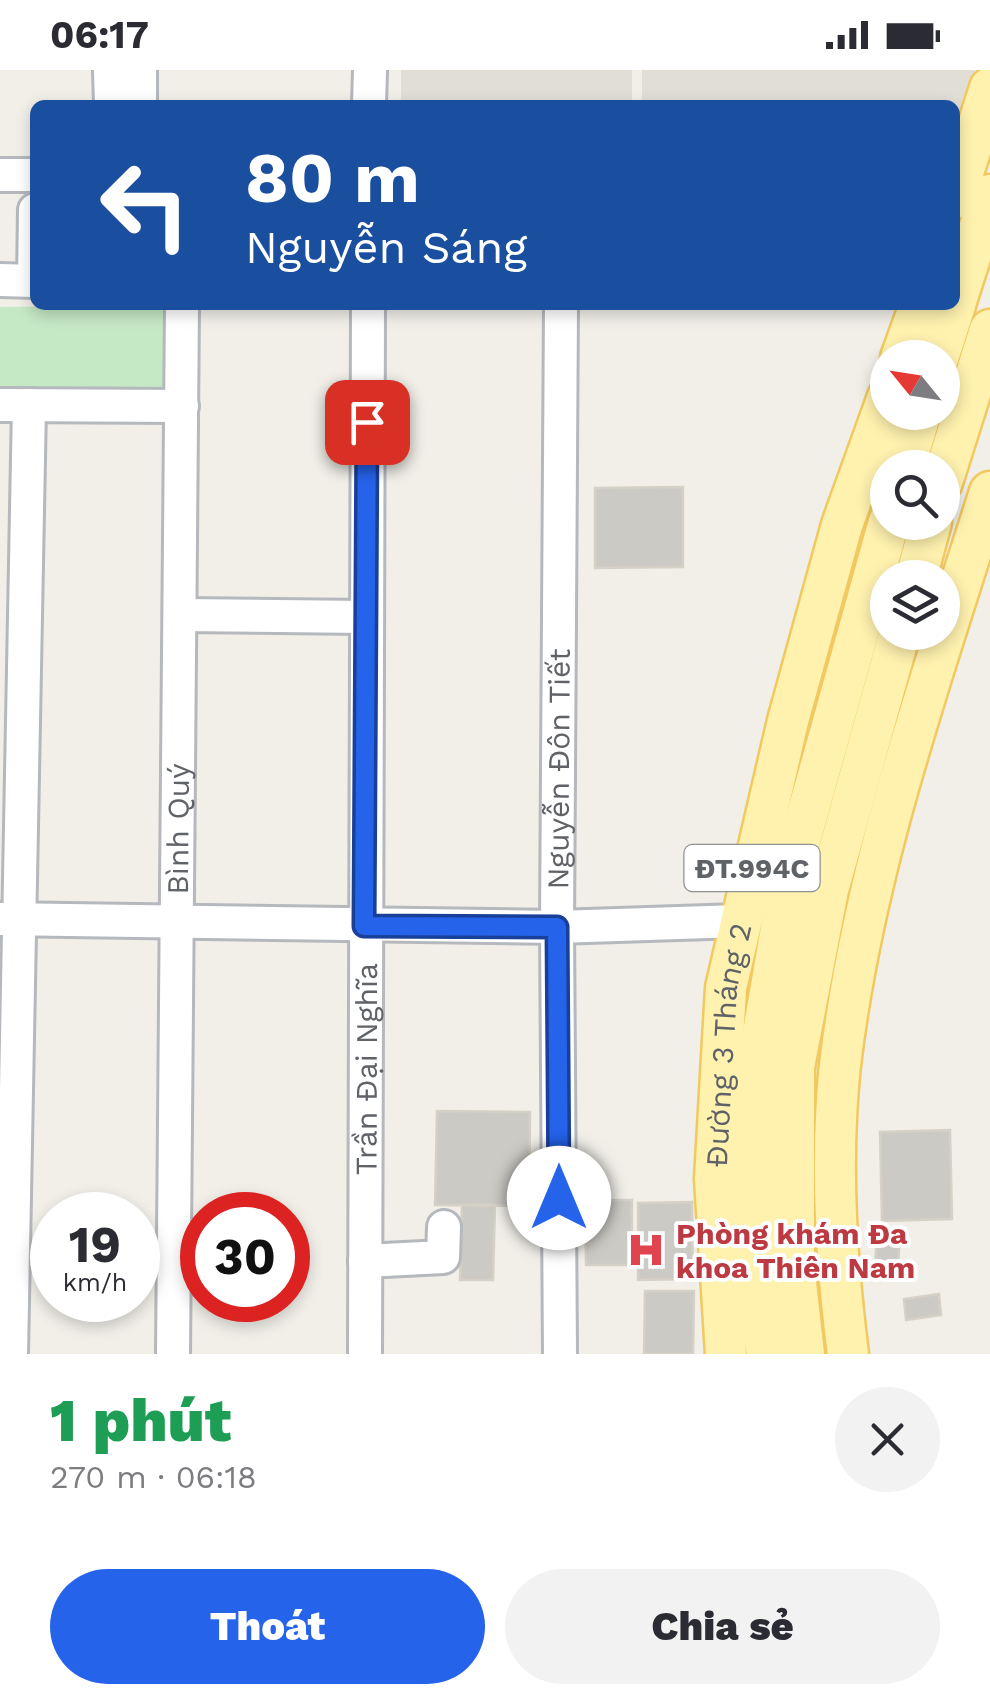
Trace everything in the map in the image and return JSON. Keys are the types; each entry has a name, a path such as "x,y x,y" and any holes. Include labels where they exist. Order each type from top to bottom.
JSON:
{"main road":[{"path":"960,182 990,88"},
{"path":"960,283 990,195"},
{"path":"908,340 918,310"},
{"path":"943,340 952,310"},
{"path":"952,450 990,330"},
{"name":"Đường 3 Tháng 2","path":"726,1354 714,1179 726,988 739,922 842,525 876,430"},
{"path":"852,1353 838,1145 840,1068 850,1005 895,800 990,492"},
{"name":"Đường 3 Tháng 2","path":"791,1352 754,1272 756,1074 790,876 884,540"},
{"name":"ĐT.994C","path":"791,1352 794,1067 828,890 895,650"},
{"path":"794,1148 838,1145"}],"street":[{"path":"110,70 111,100"},
{"path":"140,70 140,100"},
{"path":"369,100 370,70"},
{"path":"0,174 30,174"},
{"path":"0,280 30,281"},
{"name":"Bình Quý","path":"173,1354 182,310"},
{"name":"Trần Đại Nghĩa","path":"365,1354 368,310"},
{"name":"Nguyễn Đôn Tiết","path":"560,1354 557,927 561,310"},
{"path":"11,1354 15,405 182,406"},
{"path":"180,616 366,617"},
{"path":"10,919 557,927 739,922"},
{"path":"365,1261 443,1257 444,1226"},
{"path":"791,1352 852,1353"}],"shaded area":[{"path":"401,70 632,70 632,100 401,100"},
{"path":"642,70 975,70 960,120 960,100 642,100"}],"green space":[{"path":"0,307 165,310 174,317 174,384 157,397 0,395"}],"building":[{"path":"683,487 683,567 595,568 595,488"},
{"path":"437,1111 530,1112 529,1206 435,1205"},
{"path":"950,1130 952,1219 882,1221 880,1132"},
{"path":"585,1200 632,1200 632,1265 586,1265"},
{"path":"692,1202 693,1279 638,1280 638,1203"},
{"path":"462,1205 495,1205 493,1280 460,1280"},
{"path":"877,1231 900,1232 898,1271 875,1270"},
{"path":"645,1291 694,1291 693,1354 644,1354"},
{"path":"939,1294 941,1315 906,1320 904,1299"}],"place":[{"name":"Phòng khám Đa khoa Thiên Nam","path":"646,1250"}],"route":[{"path":"367,422 364,926 557,927 559,1198"}]}
